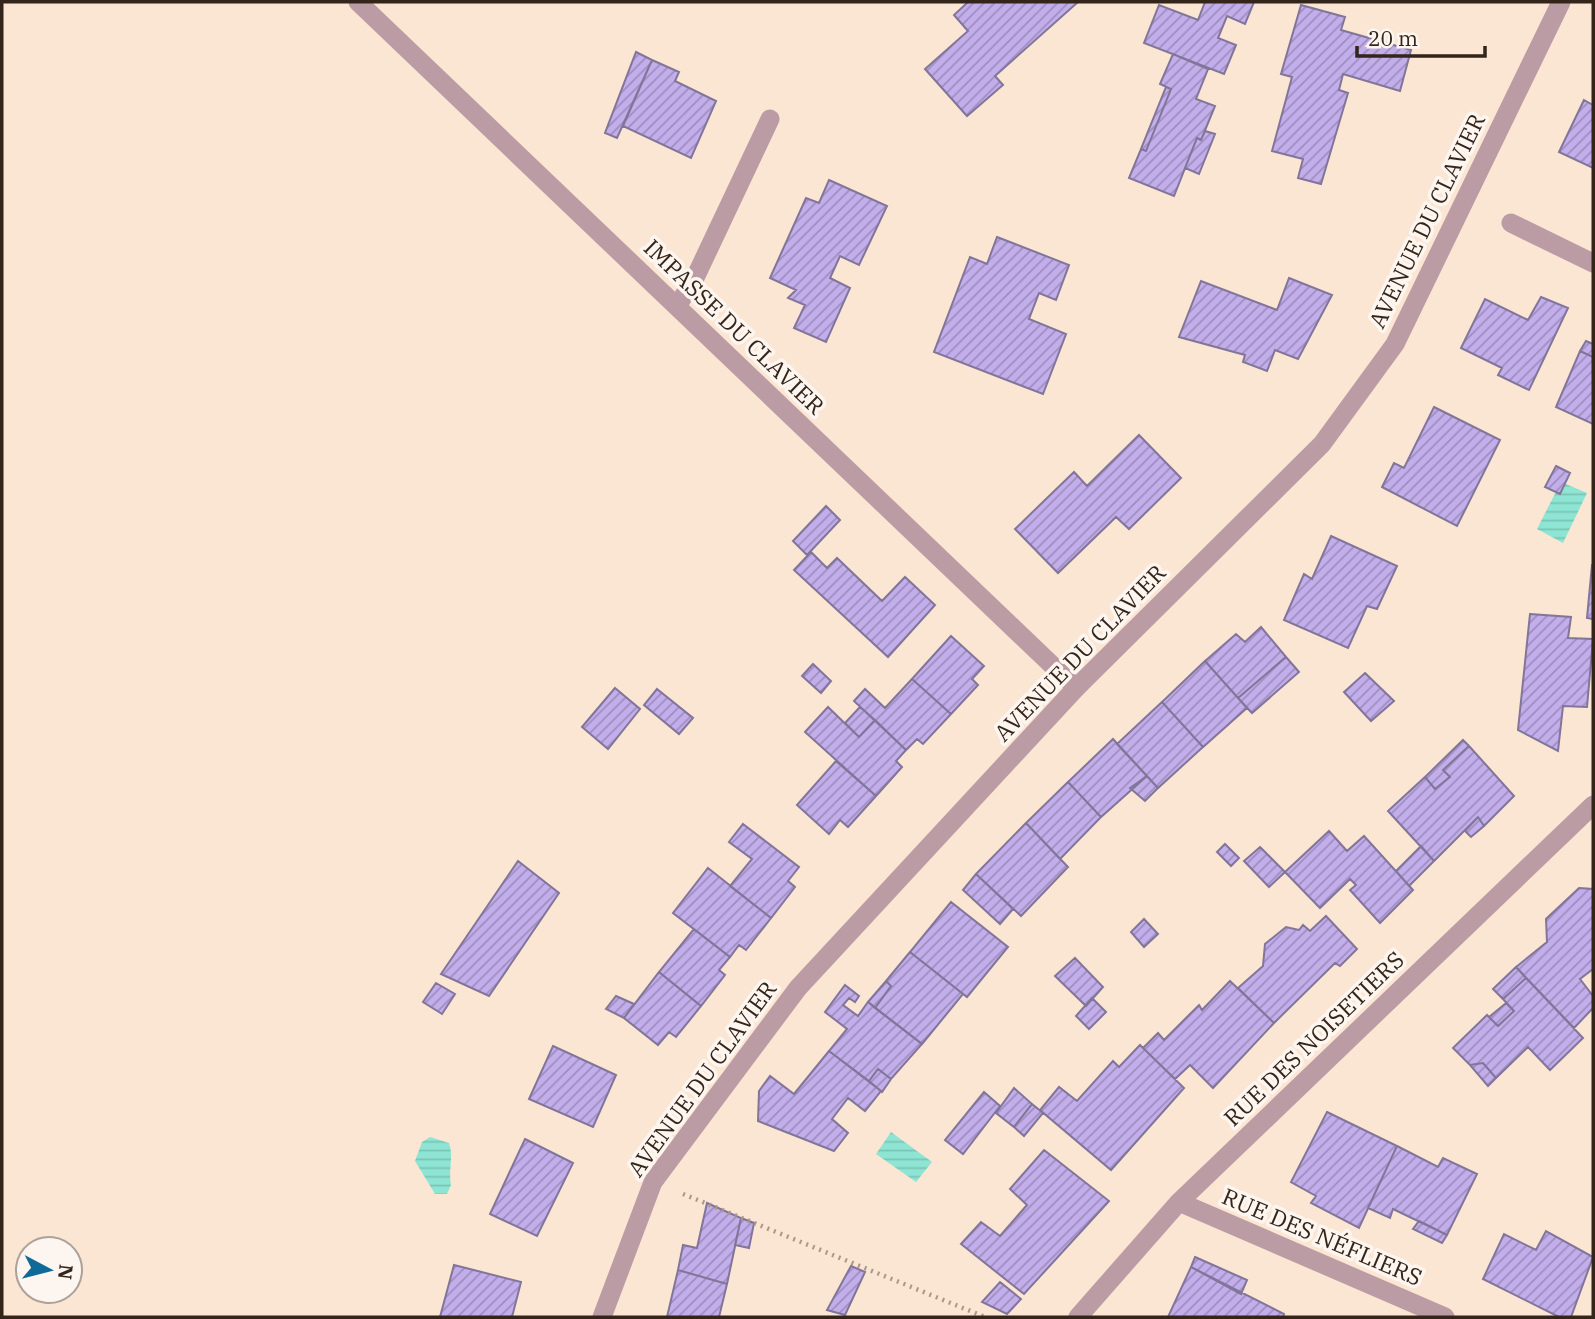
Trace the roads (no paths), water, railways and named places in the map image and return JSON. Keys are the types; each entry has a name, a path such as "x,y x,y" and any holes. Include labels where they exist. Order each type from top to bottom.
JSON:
{"street":[{"name":"IMPASSE DU CLAVIER","path":"358,2 1076,688"},
{"name":"AVENUE DU CLAVIER","path":"602,1317 653,1182 798,988 1076,688 1322,444 1395,344 1561,2"},
{"path":"677,306 694,280 770,119"},
{"path":"1511,223 1593,263"},
{"name":"RUE DES NOISETIERS","path":"1079,1317 1179,1202 1593,805"},
{"name":"RUE DES NÉFLIERS","path":"1179,1202 1445,1317"}],"water":[{"path":"1561,482 1587,493 1563,543 1537,529"},
{"path":"891,1132 932,1162 916,1182 876,1154"},
{"path":"430,1137 449,1143 451,1185 447,1194 435,1194 415,1161 422,1142"}]}
